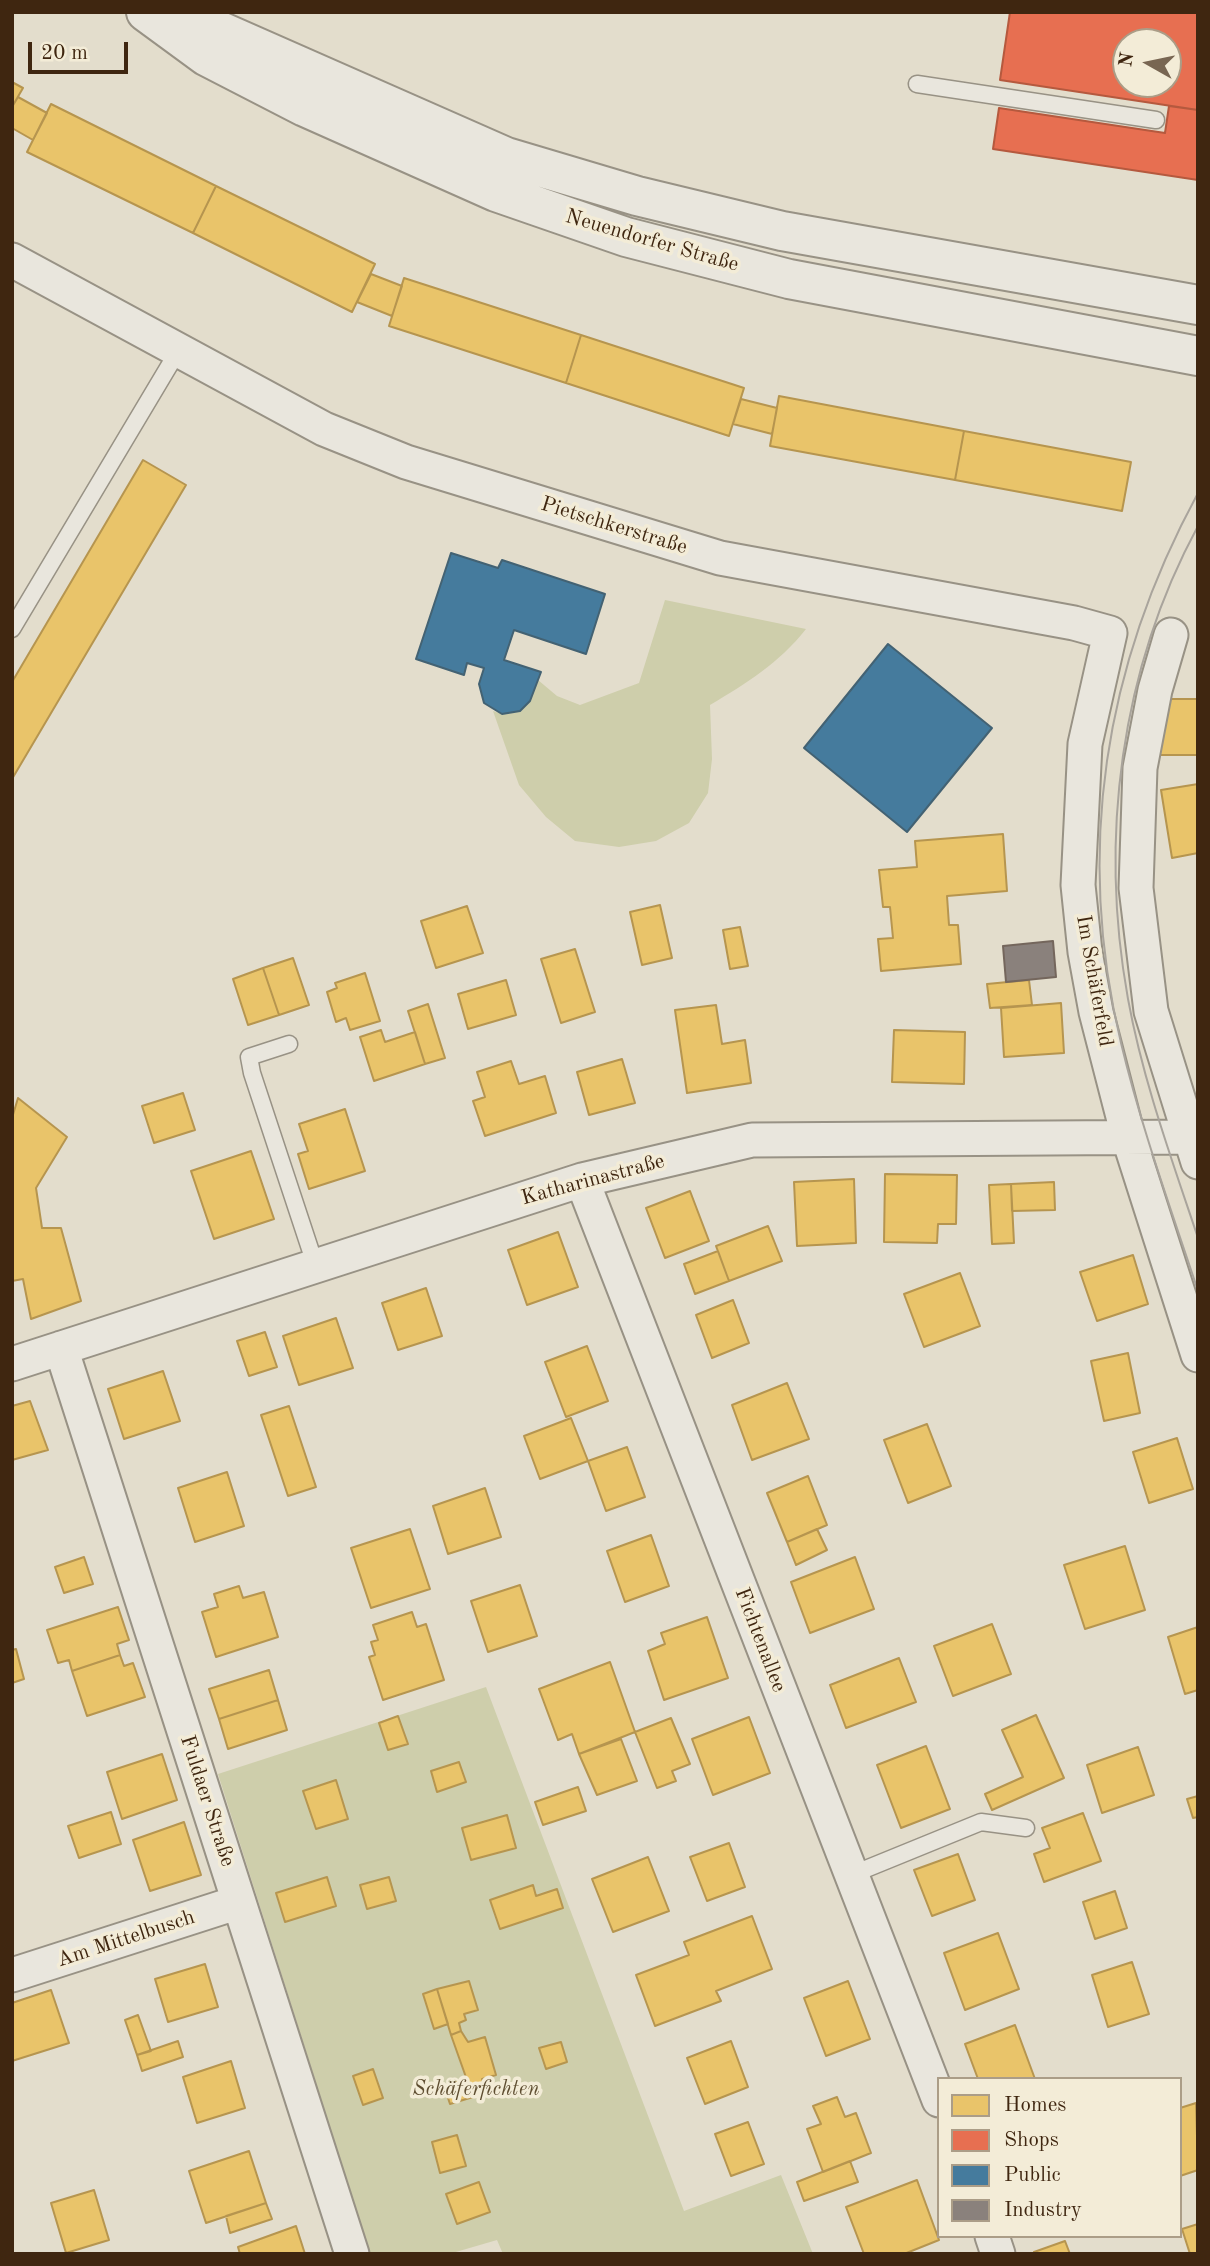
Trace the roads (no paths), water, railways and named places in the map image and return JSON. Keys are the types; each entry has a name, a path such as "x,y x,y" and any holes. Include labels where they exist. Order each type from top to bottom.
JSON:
{"street":[{"name":"Neuendorfer Straße","path":"146,12 206,56 304,107 496,192 626,237 789,279 1198,356"},
{"name":"Neuendorfer Straße","path":"177,12 506,157 636,196 782,231 1198,305"},
{"name":"Pietschkerstraße","path":"12,260 324,429 405,462 720,558 1074,623"},
{"name":"Im Schäferfeld","path":"1074,623 1110,634 1085,744 1078,885 1085,952 1096,1012 1128,1136 1198,1355"},
{"path":"1171,635 1155,690 1140,768 1136,888 1151,1011 1195,1145"},
{"name":"Katharinastraße","path":"12,1364 582,1180 752,1140 1128,1136 1195,1145"},
{"name":"Fichtenallee","path":"582,1180 937,2095"},
{"name":"Fuldaer Straße","path":"61,1348 352,2254"},
{"name":"Am Mittelbusch","path":"12,1975 239,1902"}],"lane":[{"path":"917,84 1156,120"},
{"path":"12,629 178,351"},
{"path":"289,1044 249,1057 316,1267"},
{"path":"851,1875 981,1822 1026,1828"}],"tram line":[{"path":"1198,493 1166,558 1140,625 1120,692 1107,761 1100,830 1100,900 1107,971 1121,1043 1147,1137 1198,1291"},
{"path":"1198,526 1171,581 1150,638 1134,697 1123,756 1117,817 1116,878 1119,939 1134,1030 1159,1120 1198,1238"}],"park label":[{"name":"Schäferfichten","path":"476,2089"}]}
